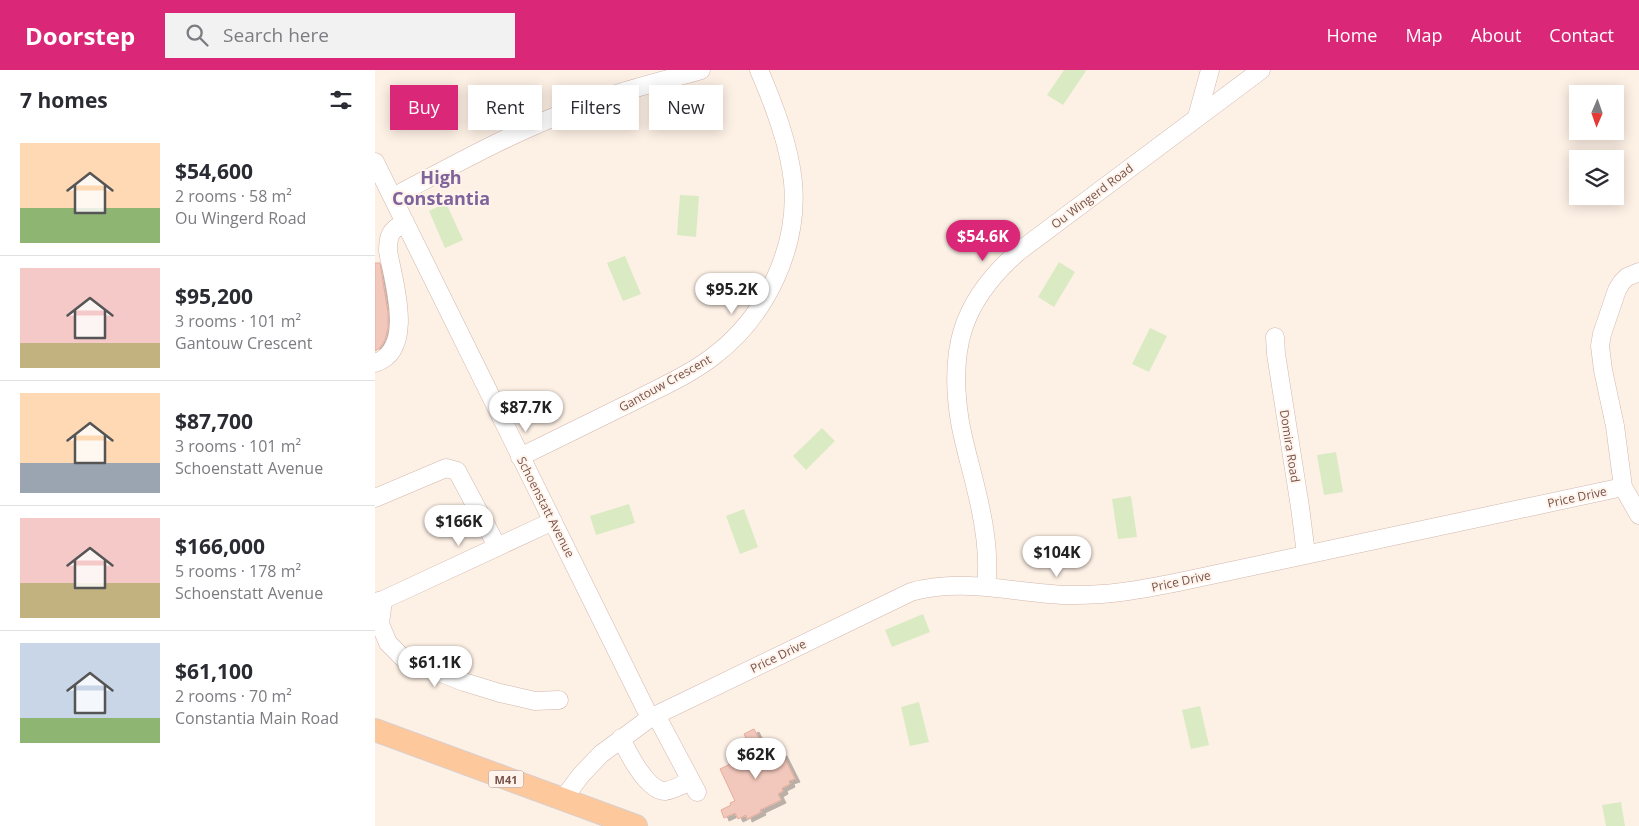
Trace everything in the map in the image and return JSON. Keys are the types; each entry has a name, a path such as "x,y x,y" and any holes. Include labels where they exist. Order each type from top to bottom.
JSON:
{"main road":[{"name":"M41","path":"375,730 636,826"}],"street":[{"path":"393,197 475,154 575,108 635,88 701,70"},
{"name":"Gantouw Crescent","path":"520,457 698,368 729,343 756,312 777,276 784,256 792,222 794,203 791,169 785,141 759,70"},
{"path":"1197,117 1210,70"},
{"name":"Ou Wingerd Road","path":"986,587 988,572 982,512 960,423 956,389 959,339 969,312 991,278 1018,252 1261,70"},
{"name":"Schoenstatt Avenue","path":"375,162 520,457 653,716 694,786 666,791 657,789 651,785 631,758 621,738"},
{"path":"375,363 391,353 396,345 399,331 396,292 388,251 388,241 383,235 405,222"},
{"name":"Price Drive","path":"563,799 581,775 601,754 653,716 911,592 931,587 986,587 1064,595 1115,594 1623,487 1615,426 1604,378 1600,346 1617,290 1627,277 1639,272"},
{"name":"Domira Road","path":"1275,338 1275,354 1300,507 1305,554"},
{"path":"375,498 446,468 457,471 497,546"},
{"path":"1623,487 1639,515"},
{"path":"553,521 379,601 380,624 388,644 403,658 464,682 500,693 535,701 559,700"}],"green space":[{"path":"1064,70 1086,71 1063,105 1047,95"},
{"path":"680,195 699,196 696,237 677,235"},
{"path":"446,203 463,240 445,248 429,211"},
{"path":"625,256 641,294 623,301 607,263"},
{"path":"1059,262 1075,272 1054,307 1038,297"},
{"path":"1150,328 1167,336 1149,372 1132,364"},
{"path":"822,428 835,441 806,470 793,456"},
{"path":"1336,452 1343,492 1324,495 1317,455"},
{"path":"1131,496 1137,537 1118,539 1112,499"},
{"path":"629,504 635,523 596,535 590,516"},
{"path":"744,509 758,547 740,554 726,516"},
{"path":"923,614 930,632 892,647 885,630"},
{"path":"919,702 929,742 910,746 901,707"},
{"path":"1200,706 1209,745 1191,749 1182,710"},
{"path":"1621,802 1625,826 1606,826 1602,805"}],"building":[{"path":"375,263 380,263 388,313 388,328 385,340 380,348 375,351"},
{"path":"754,729 769,759 782,753 795,779 789,781 790,784 782,788 783,791 778,794 781,800 760,810 761,812 747,819 746,815 738,819 735,813 724,818 721,810 735,801 720,769 753,753 744,734"}],"district":[{"name":"High Constantia","path":"441,187"}]}
